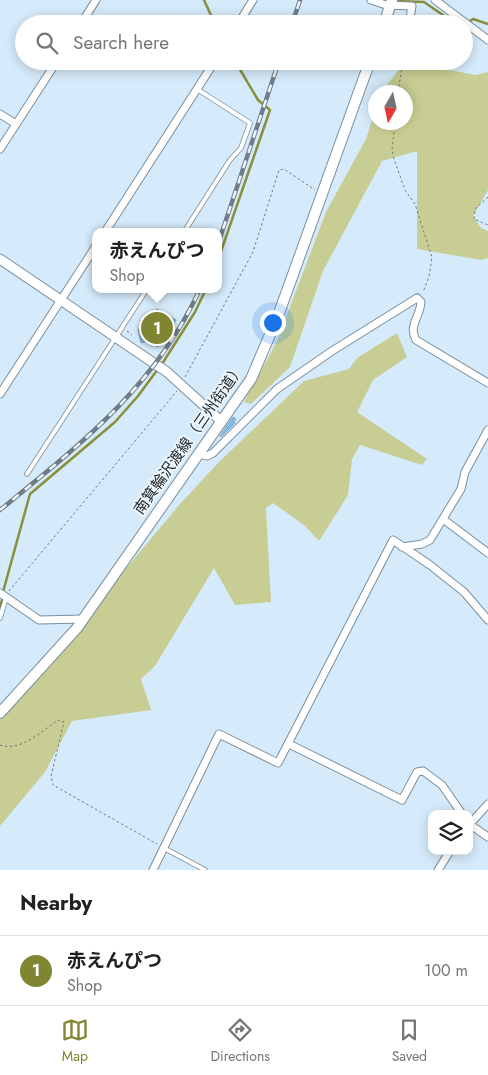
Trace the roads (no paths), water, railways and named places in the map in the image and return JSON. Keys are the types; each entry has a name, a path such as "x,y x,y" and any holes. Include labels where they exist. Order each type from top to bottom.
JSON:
{"main road":[{"path":"387,15 391,3"},
{"name":"南箕輪沢渡線（三州街道）","path":"0,713 65,644 250,379 269,338 367,70"}],"street":[{"path":"87,15 96,0"},
{"path":"244,15 253,0"},
{"path":"371,0 412,6 410,15"},
{"path":"435,0 454,15"},
{"path":"473,29 488,40"},
{"path":"0,149 51,70"},
{"path":"107,228 209,70"},
{"path":"0,114 16,124"},
{"path":"0,394 92,252"},
{"path":"0,259 167,372 221,421"},
{"path":"199,454 207,456 214,453 277,389 332,351 417,298 420,300 421,308 413,324 412,333 416,340 488,383"},
{"path":"402,547 422,544 430,540 461,489 464,472 488,430"},
{"path":"443,518 488,553"},
{"path":"153,870 219,734 278,763 393,540 430,565 464,592 488,620"},
{"path":"3,595 39,620 83,619"},
{"path":"289,744 402,800 417,772 423,770 442,785 459,810"},
{"path":"473,821 488,804"},
{"path":"473,828 488,837"},
{"path":"438,870 447,855"}],"lane":[{"path":"187,228 230,160 241,148 250,123 197,88"},
{"path":"27,474 144,293"},
{"path":"0,618 3,595"},
{"path":"164,848 205,870"}],"waterway":[{"path":"204,0 211,15"},
{"path":"383,0 388,1"},
{"path":"396,1 424,2 443,15"},
{"path":"473,19 488,24"},
{"path":"222,248 270,110 258,100 240,70"},
{"path":"162,364 195,312 204,293"},
{"path":"3,592 30,494 115,422 158,369"},
{"path":"0,607 2,600"}],"railway":[{"path":"295,15 300,0"},
{"path":"222,232 276,70"},
{"path":"0,510 114,412 161,356 182,324 198,293"}],"place":[{"name":"赤えんぴつ","path":"157,328"}]}
